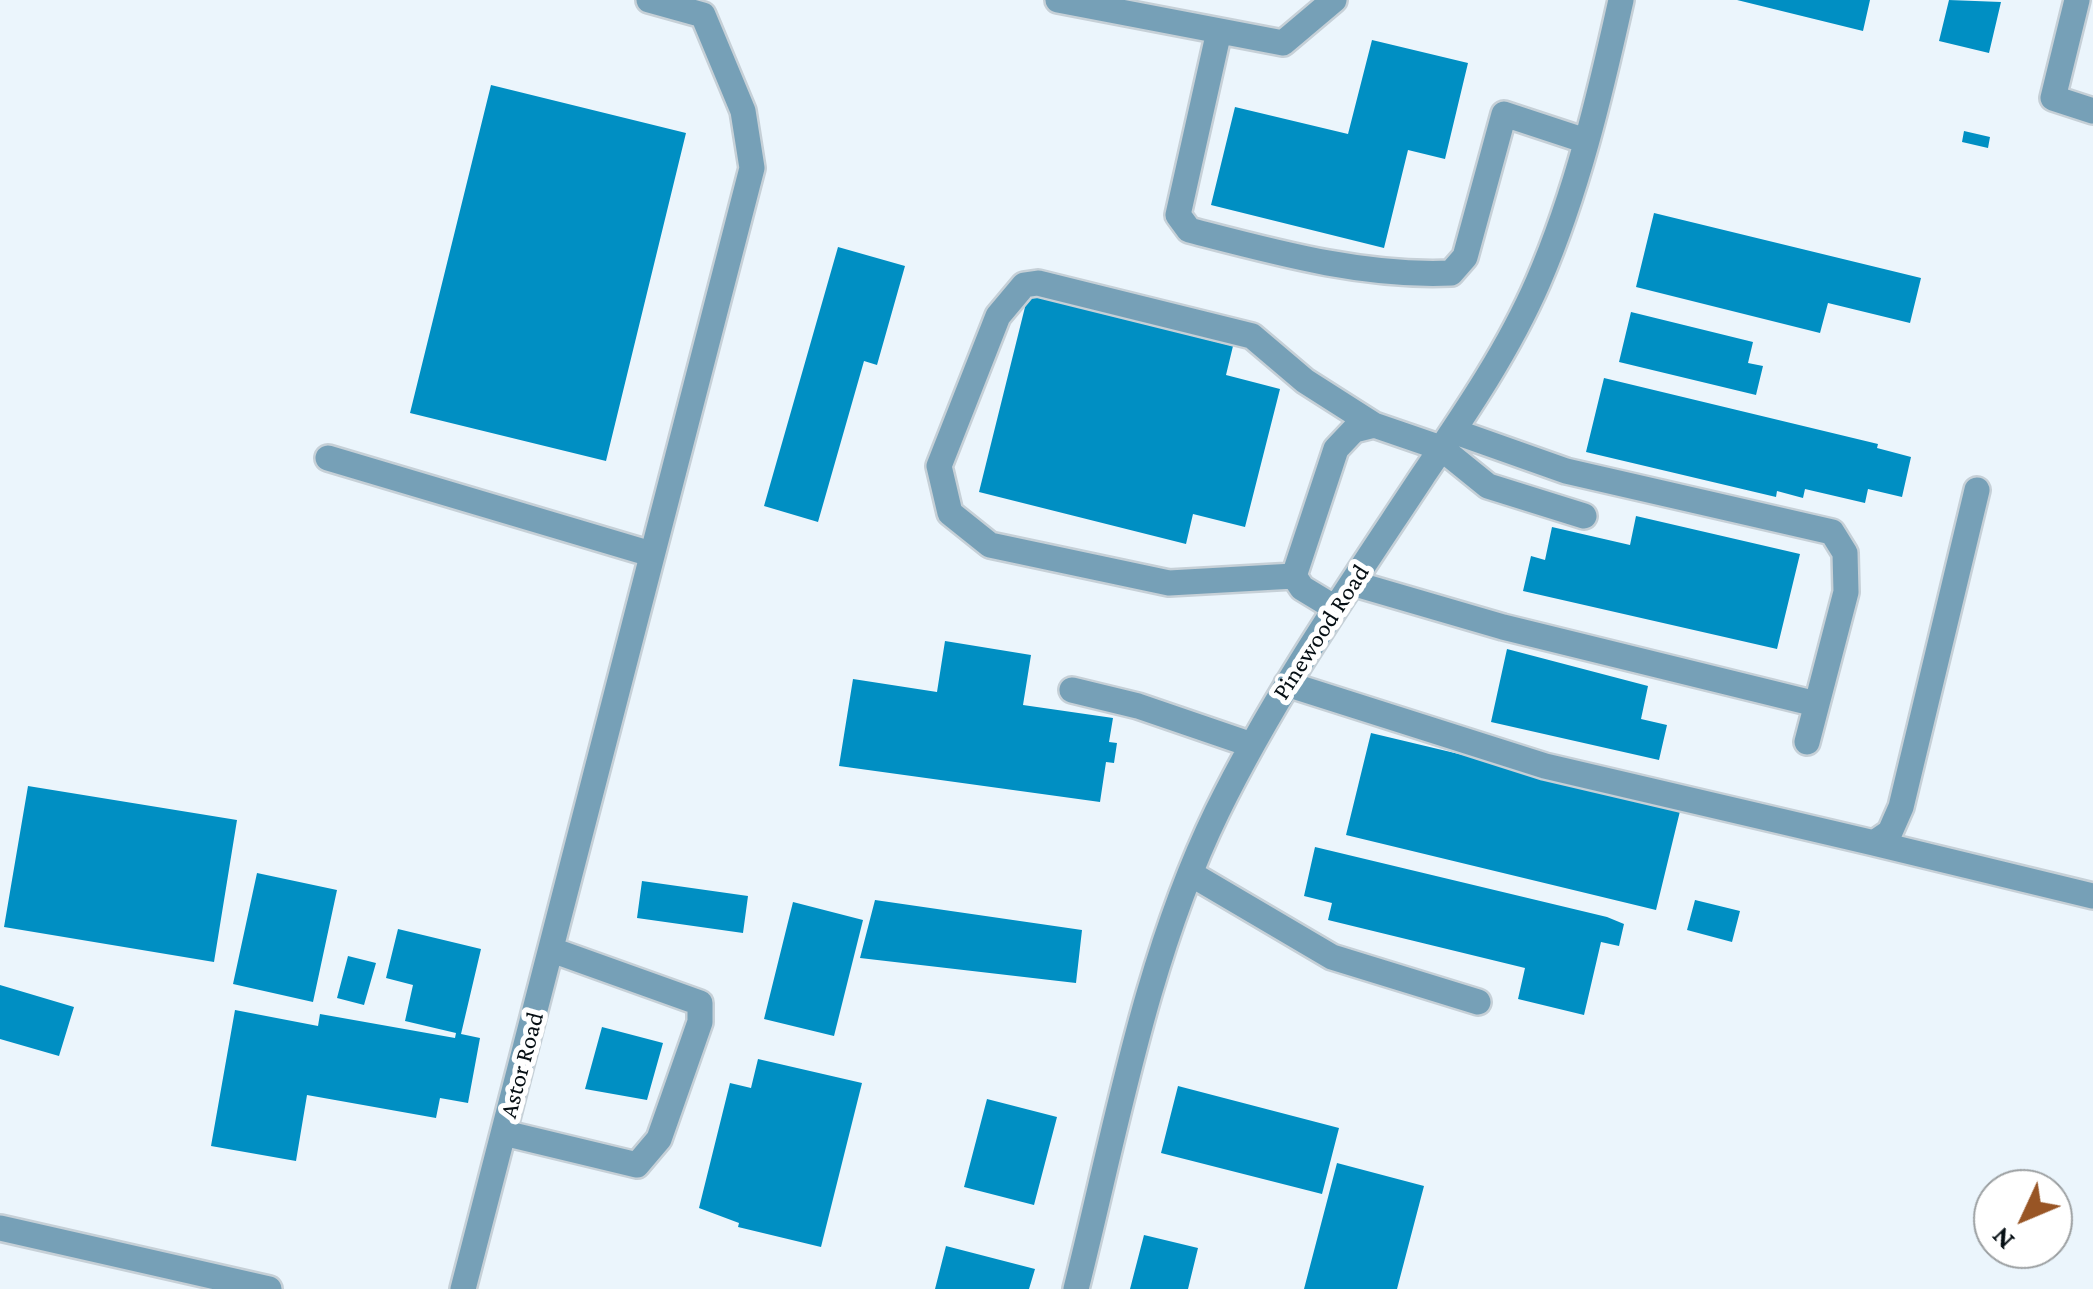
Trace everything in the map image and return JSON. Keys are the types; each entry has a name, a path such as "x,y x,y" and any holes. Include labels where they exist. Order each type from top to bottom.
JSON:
{"street":[{"path":"649,0 706,8"},
{"path":"1058,0 1283,43 1334,0"},
{"name":"Pinewood Road","path":"1076,1289 1148,1002 1191,874 1252,745 1287,684 1447,440 1537,284 1586,140 1622,0"},
{"path":"2078,0 2053,98 2093,112"},
{"name":"Astor Road","path":"463,1289 752,168 742,111 706,8"},
{"path":"1219,31 1178,216 1189,230 1294,257 1414,274 1451,273 1465,256 1504,114 1586,140"},
{"path":"1294,576 1170,583 990,545 950,513 939,466 998,316 1024,286 1038,284 1252,336 1305,381 1374,425 1832,532 1845,553 1846,592 1807,742"},
{"path":"1294,576 1336,449 1354,430 1374,425"},
{"path":"1447,440 1488,486 1584,516"},
{"path":"328,458 652,554"},
{"path":"1874,843 1890,832 1901,806 1977,490"},
{"path":"1294,576 1302,588 1335,608"},
{"path":"1352,583 1504,627 1816,704"},
{"path":"1287,684 1545,766 2093,896"},
{"path":"1072,690 1138,706 1252,745"},
{"path":"1191,874 1332,957 1478,1002"},
{"path":"504,1133 638,1164 659,1138 700,1022 700,1003 552,950"},
{"path":"0,1228 269,1289"}],"building":[{"path":"1737,0 1870,0 1863,31"},
{"path":"1949,0 2001,2 1989,53 1939,41"},
{"path":"1372,40 1468,63 1445,159 1408,150 1384,248 1211,205 1235,107 1348,134"},
{"path":"491,85 686,133 606,461 410,413"},
{"path":"1964,131 1990,137 1988,148 1962,142"},
{"path":"1654,213 1921,278 1910,323 1828,303 1820,333 1636,287"},
{"path":"838,247 905,266 877,365 864,361 818,522 764,506"},
{"path":"1028,295 1233,346 1226,375 1280,389 1245,527 1193,514 1186,544 979,492"},
{"path":"1631,312 1753,342 1748,363 1763,366 1756,395 1619,362"},
{"path":"1604,378 1878,444 1877,448 1911,457 1902,497 1868,489 1865,503 1805,489 1803,498 1777,491 1776,497 1586,452"},
{"path":"1636,516 1800,554 1777,649 1523,591 1531,556 1545,560 1552,527 1630,545"},
{"path":"945,641 1031,655 1023,705 1113,718 1109,742 1117,743 1114,763 1106,762 1100,802 839,766 853,679 937,692"},
{"path":"1507,649 1648,686 1641,719 1667,725 1659,760 1491,722"},
{"path":"1371,733 1681,807 1656,910 1346,835"},
{"path":"28,786 237,820 214,962 4,927"},
{"path":"1315,847 1607,917 1624,924 1619,946 1601,942 1584,1015 1518,999 1525,968 1328,920 1332,903 1304,896"},
{"path":"257,873 337,890 313,1002 233,984"},
{"path":"642,881 748,896 743,933 637,918"},
{"path":"875,900 1082,930 1076,983 860,958"},
{"path":"1695,900 1740,911 1732,942 1687,930"},
{"path":"793,902 863,920 834,1036 764,1019"},
{"path":"398,929 481,949 461,1034 480,1038 468,1103 440,1098 436,1118 307,1095 296,1161 211,1146 235,1010 318,1026 320,1014 455,1038 456,1033 405,1021 413,985 386,978"},
{"path":"348,956 376,963 364,1005 337,998"},
{"path":"0,985 74,1007 59,1056 0,1039"},
{"path":"602,1027 663,1043 647,1100 585,1089"},
{"path":"758,1059 862,1083 821,1247 738,1227 739,1223 699,1208 730,1083 751,1088"},
{"path":"1178,1086 1339,1128 1322,1194 1161,1153"},
{"path":"987,1099 1057,1117 1034,1205 964,1187"},
{"path":"1337,1163 1424,1186 1397,1289 1304,1289"},
{"path":"1144,1235 1198,1248 1188,1289 1130,1289"},
{"path":"946,1246 1035,1269 1029,1289 935,1289"}]}
